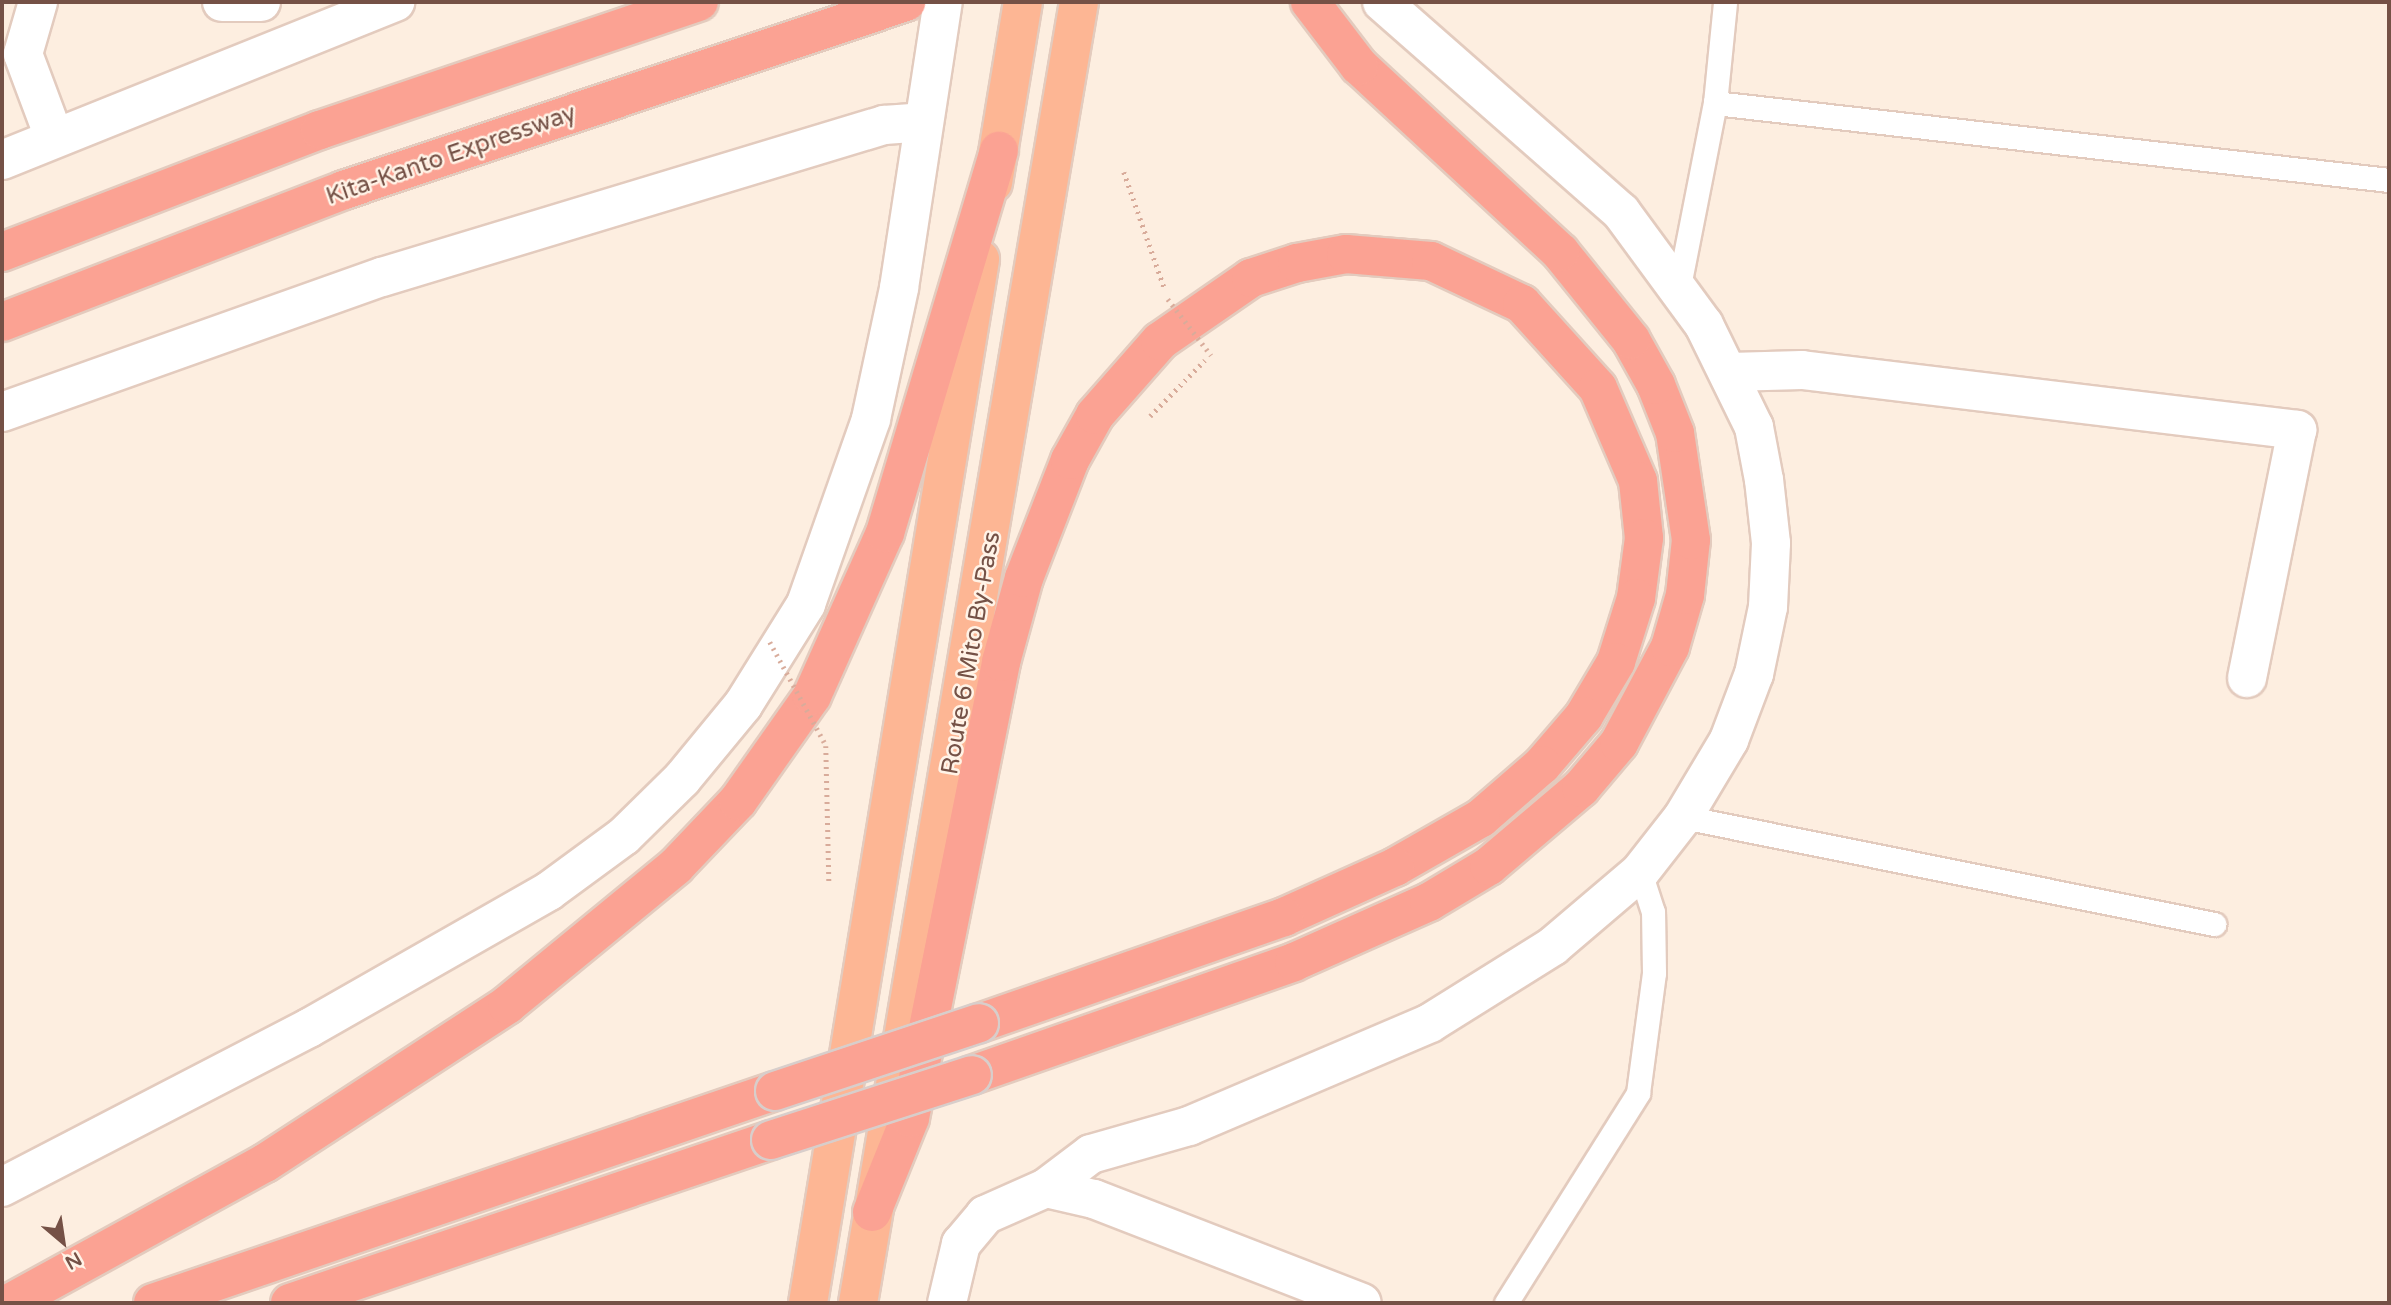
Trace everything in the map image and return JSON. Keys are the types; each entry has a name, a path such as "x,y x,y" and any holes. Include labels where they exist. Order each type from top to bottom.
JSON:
{"highway":[{"path":"2,252 320,130 699,2"},
{"name":"Kita-Kanto Expressway","path":"2,321 344,190 906,2"},
{"path":"290,1303 972,1075 1294,962 1429,902 1489,866 1581,788 1619,743 1670,647 1685,595 1691,540 1675,433 1656,385 1631,340 1560,253 1359,66 1310,2"},
{"name":"Route 6 Mito By-Pass","path":"858,1303 1078,10"},
{"path":"808,1303 1020,16"},
{"path":"10,1303 265,1163 507,1004 676,866 738,802 812,696 880,546 999,151"},
{"path":"153,1303 775,1091 979,1023 1284,917 1395,867 1481,818 1542,765 1584,716 1616,662 1636,598 1644,538 1638,481 1598,388 1522,304 1432,261 1346,254 1297,263 1251,278 1188,319 1160,341 1096,415 1049,508 1024,578 1001,662 910,1118 872,1212"}],"street":[{"path":"38,2 23,54 54,136"},
{"path":"222,2 261,2"},
{"path":"2,160 54,136 395,2"},
{"path":"2,1187 309,1028 538,897 624,836 682,779 743,705 806,604 846,498 899,288 943,2"},
{"path":"947,1303 961,1244 977,1225 1046,1188 1091,1154 1189,1126 1430,1023 1553,947 1640,872 1683,817 1729,740 1754,674 1768,607 1771,543 1754,426 1730,372 1679,286 1621,212 1382,2"},
{"path":"2,412 382,277 884,125 923,122"},
{"path":"1730,372 1802,370 2297,430 2247,678"},
{"path":"1046,1188 1094,1199 1362,1303"}],"lane":[{"path":"1679,286 1715,103 1725,2"},
{"path":"1715,103 2389,180"},
{"path":"1683,817 2214,924"},
{"path":"1506,1303 1638,1093 1654,973 1653,912 1640,872"}],"path":[{"path":"1124,172 1168,299 1210,355 1145,421"},
{"path":"770,642 826,745 829,881"}]}
